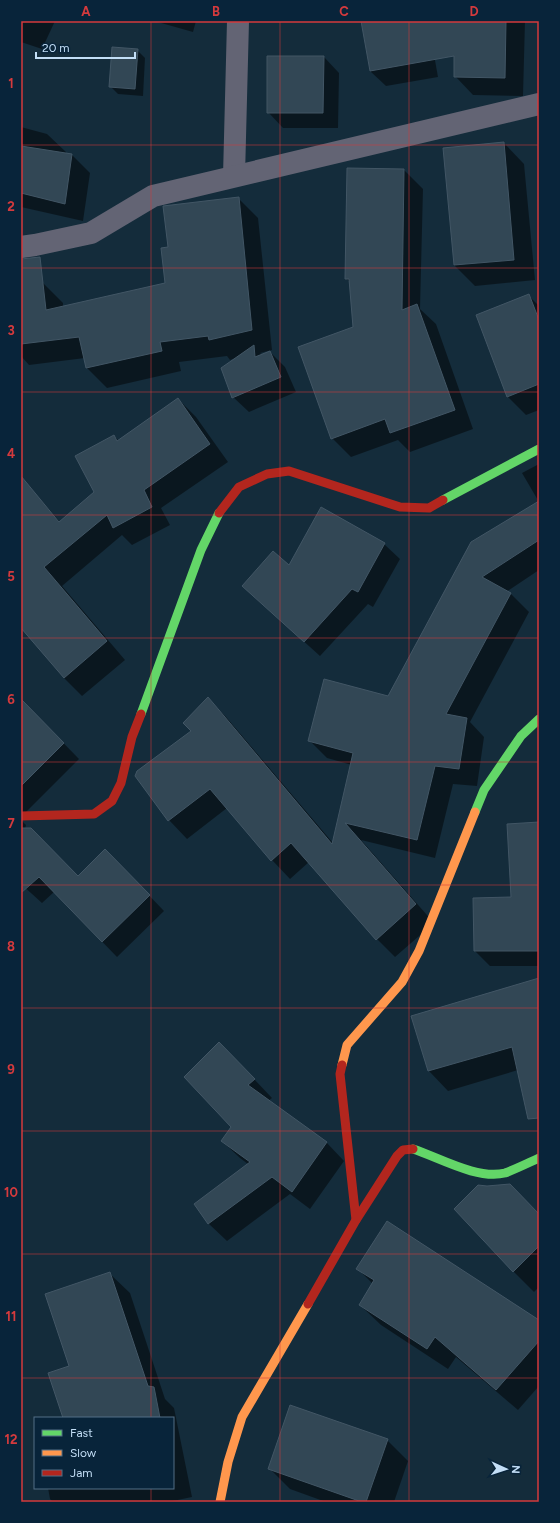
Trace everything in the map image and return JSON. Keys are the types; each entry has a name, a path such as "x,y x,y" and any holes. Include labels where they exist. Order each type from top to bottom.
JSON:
{"street":[{"path":"234,176 238,21"},
{"path":"21,247 35,246 91,233 153,196 539,104"},
{"path":"21,816 94,814 112,801 122,783 132,737 201,550 218,516 239,488 267,474 289,471 400,507 429,508 539,449"},
{"path":"356,1220 340,1074 347,1045 402,982 419,951 484,790 521,736 539,719"},
{"path":"220,1502 228,1462 242,1417 356,1220 403,1150 413,1149 455,1166 486,1174 504,1173 539,1158"}],"building":[{"path":"361,21 506,21 505,78 454,77 454,56 370,71"},
{"path":"112,47 138,49 135,89 109,87"},
{"path":"267,56 324,56 323,113 267,113"},
{"path":"504,142 514,260 454,265 443,148"},
{"path":"21,146 72,154 65,204 21,193"},
{"path":"347,168 404,169 402,310 417,304 455,410 390,433 385,419 331,439 298,347 353,327 349,279 345,279"},
{"path":"239,197 252,330 209,340 208,336 160,342 162,351 86,368 79,337 21,344 21,259 40,257 46,310 165,283 161,248 168,247 163,206"},
{"path":"529,294 539,320 539,384 507,397 476,315"},
{"path":"254,345 255,357 270,351 281,377 232,398 221,368"},
{"path":"178,398 210,444 144,490 152,507 113,528 107,515 44,567 107,641 64,678 21,628 21,476 59,522 94,492 75,456 114,435 117,441"},
{"path":"539,501 539,540 482,577 511,593 446,714 467,718 459,769 435,766 417,840 345,823 416,904 376,940 291,843 271,861 210,789 168,821 135,776 137,771 191,731 183,723 208,697 332,844 353,753 308,741 324,679 388,696 471,542"},
{"path":"321,507 385,543 358,592 352,589 304,642 242,586 273,551 289,565"},
{"path":"21,699 64,743 21,786"},
{"path":"539,822 539,951 474,951 473,898 511,897 507,824"},
{"path":"21,828 31,828 78,876 105,849 150,895 102,942 39,877 21,893"},
{"path":"539,978 539,1118 528,1119 512,1047 428,1071 411,1016"},
{"path":"219,1042 255,1079 248,1085 327,1142 292,1192 272,1177 208,1224 194,1204 250,1162 221,1141 231,1127 184,1077"},
{"path":"510,1184 539,1214 539,1246 513,1272 454,1209 478,1185 487,1186"},
{"path":"387,1221 539,1320 539,1341 496,1390 435,1337 427,1349 359,1305 374,1280 356,1269"},
{"path":"110,1272 148,1386 154,1387 160,1417 63,1417 48,1373 69,1366 45,1294"},
{"path":"290,1405 388,1439 366,1502 362,1502 268,1469"}],"traffic: fast":[{"path":"443,500 539,449"},
{"path":"141,714 201,550 219,513"},
{"path":"475,812 484,790 521,736 539,719"},
{"path":"413,1149 470,1171 494,1174 505,1173 539,1158"}],"traffic: slow":[{"path":"342,1065 347,1045 402,982 419,951 475,812"},
{"path":"220,1502 228,1462 242,1417 308,1304"}],"traffic: jam":[{"path":"219,513 239,487 267,474 289,471 400,507 429,508 443,500"},
{"path":"21,816 94,814 112,801 121,783 132,737 141,714"},
{"path":"342,1065 340,1074 356,1220"},
{"path":"308,1304 356,1220 397,1156 403,1150 413,1149"}]}
